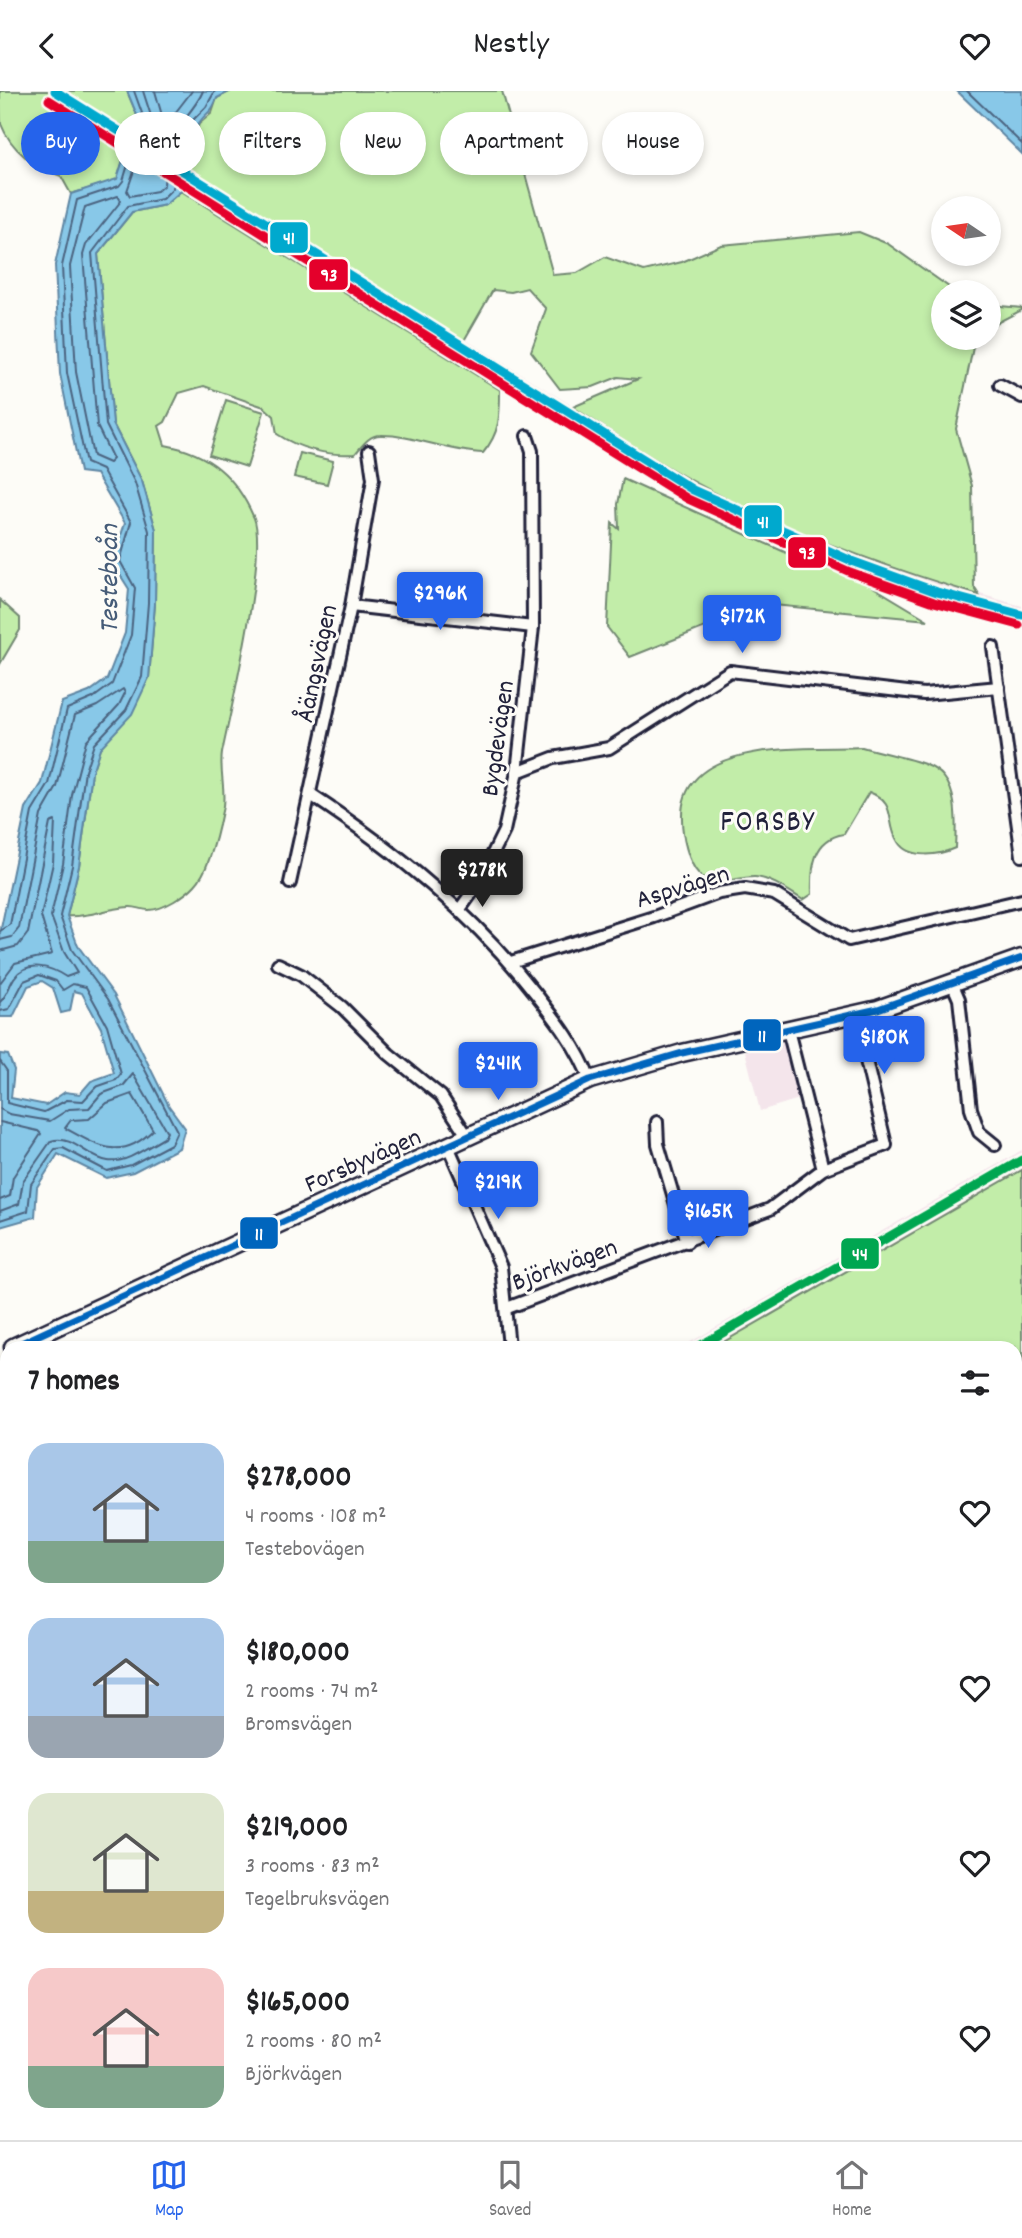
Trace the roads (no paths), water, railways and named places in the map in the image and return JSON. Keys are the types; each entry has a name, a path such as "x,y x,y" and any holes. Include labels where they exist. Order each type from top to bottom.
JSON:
{"street":[{"path":"1000,385 1022,397"},
{"name":"Bygdevägen","path":"460,909 478,884 504,831 517,772 533,627 532,451 527,436"},
{"name":"Åängsvägen","path":"290,883 351,605 373,479 369,451"},
{"path":"351,605 533,627"},
{"path":"993,647 1022,856"},
{"path":"517,772 553,758 609,748 730,671 924,694 999,687"},
{"path":"311,795 402,859 460,909 511,962 562,1027 590,1080"},
{"name":"Aspvägen","path":"511,962 654,917 719,893 745,889 774,894 849,940 1022,900"},
{"name":"Forsbyvägen","path":"26,1341 590,1080 643,1062 855,1014 953,985 1022,958"},
{"path":"278,964 301,975 342,1007 389,1054 441,1096 468,1137"},
{"path":"953,985 959,999 971,1108 979,1132 995,1145"},
{"name":"Björkvägen","path":"507,1308 770,1209 823,1170 886,1145 855,1014"},
{"path":"788,1030 823,1170"},
{"path":"657,1122 658,1144 687,1242"},
{"path":"448,1146 501,1267 509,1341"}],"water":[{"path":"127,91 231,91 217,98 205,116 205,112 136,112"},
{"path":"1022,91 1022,154 958,92"},
{"path":"118,175 181,175 181,191 165,205 132,212 98,254 113,424 142,481 156,530 155,604 149,678 132,714 100,748 92,772 79,866 67,916 78,946 114,995 169,1106 185,1128 179,1148 133,1172 106,1178 58,1154 37,1187 35,1217 0,1227 0,1054 8,1055 14,1070 11,1098 46,1105 65,1092 80,1094 91,1081 114,1073 101,1028 82,993 74,991 70,1011 61,1013 53,988 42,981 28,986 13,1017 0,1017 0,933 26,809 42,783 62,702 89,692 107,679 125,633 129,589 112,562 125,523 96,474 80,472 60,374 55,265 71,194 117,179"}],"district":[{"name":"FORSBY","path":"768,820"}],"water label":[{"name":"Testeboån","path":"107,579"}]}
